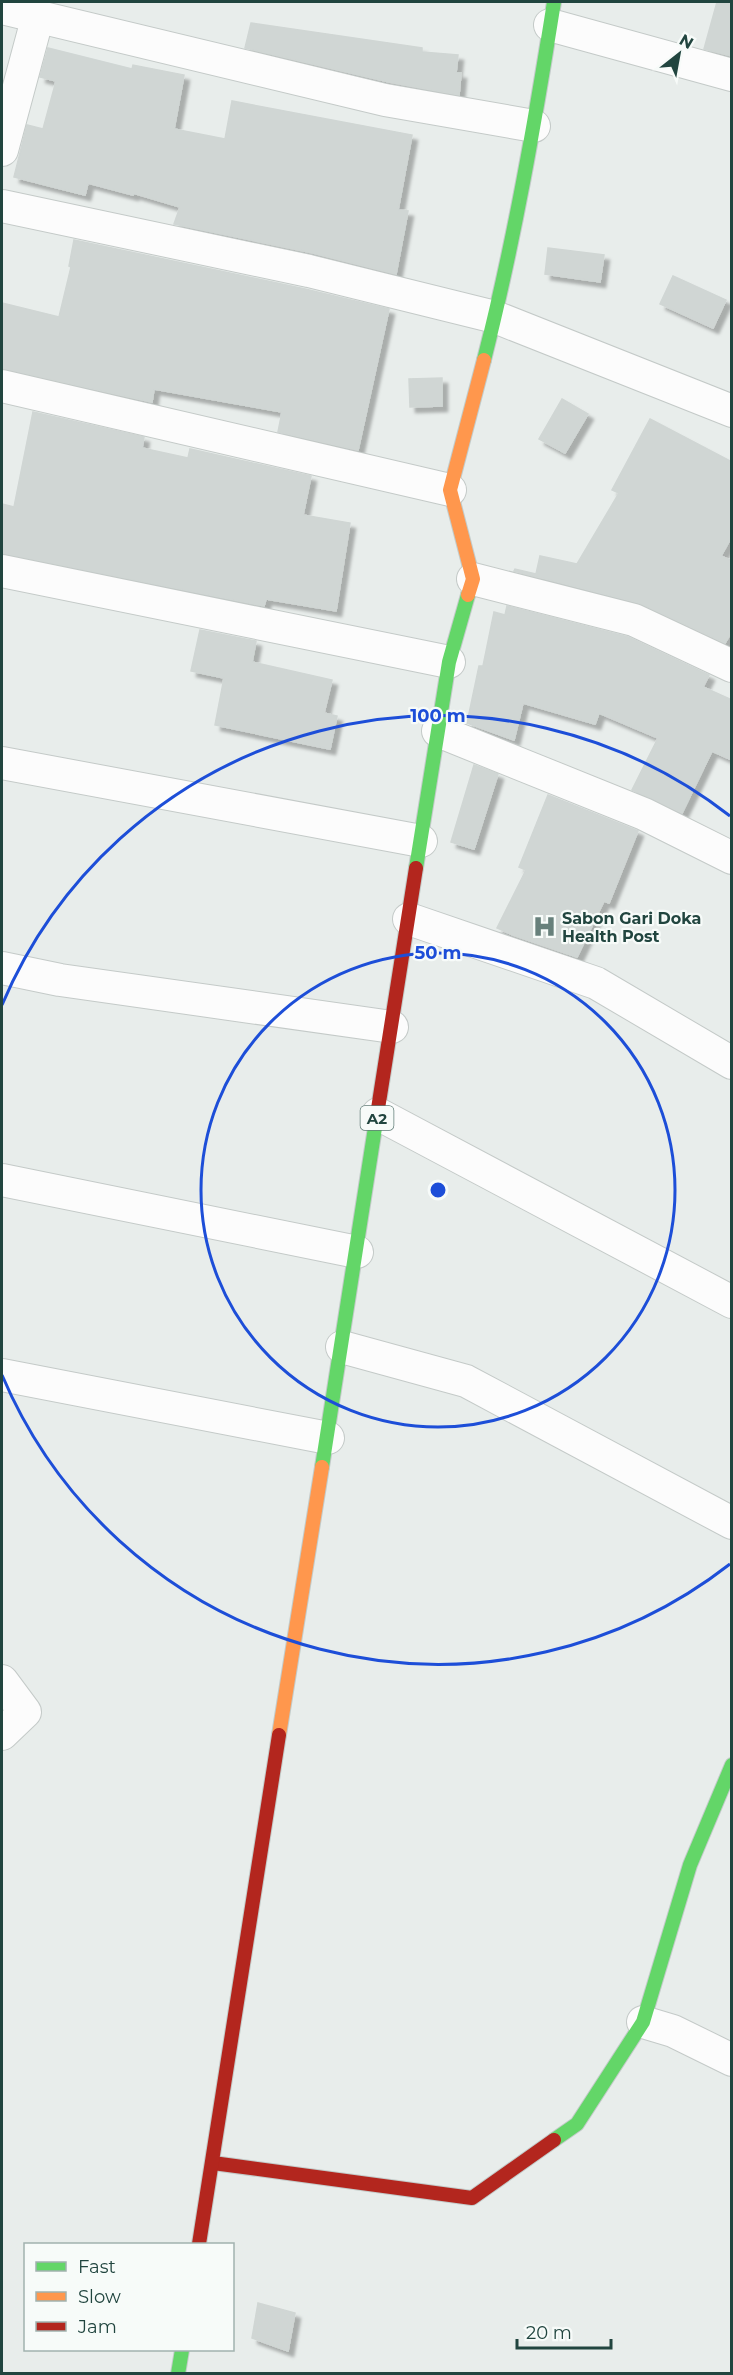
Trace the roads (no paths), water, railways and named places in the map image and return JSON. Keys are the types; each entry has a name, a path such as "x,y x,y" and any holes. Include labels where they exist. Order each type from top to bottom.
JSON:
{"main road":[{"path":"473,579 450,490 495,317 534,126 552,13"},
{"name":"A2","path":"199,2243 449,662 473,579"},
{"path":"213,2163 472,2198 577,2124 643,2022 690,1865 732,1765"},
{"path":"178,2373 182,2351"}],"street":[{"path":"2,8 385,100 534,126"},
{"path":"552,13 732,75"},
{"path":"2,150 38,16"},
{"path":"2,206 309,271 495,317 732,411"},
{"path":"2,386 450,490"},
{"path":"2,571 449,662"},
{"path":"473,579 634,620 732,666"},
{"path":"438,731 644,814 732,858"},
{"path":"2,763 421,841"},
{"path":"409,919 596,983 732,1063"},
{"path":"2,968 60,980 392,1027"},
{"path":"378,1114 732,1302"},
{"path":"2,1180 357,1252"},
{"path":"342,1347 466,1381 732,1523"},
{"path":"2,1375 328,1438"},
{"path":"2,1681 25,1712 2,1734"},
{"path":"643,2022 673,2031 732,2060"}],"place":[{"name":"Sabon Gari Doka Health Post","path":"544,927"}]}
